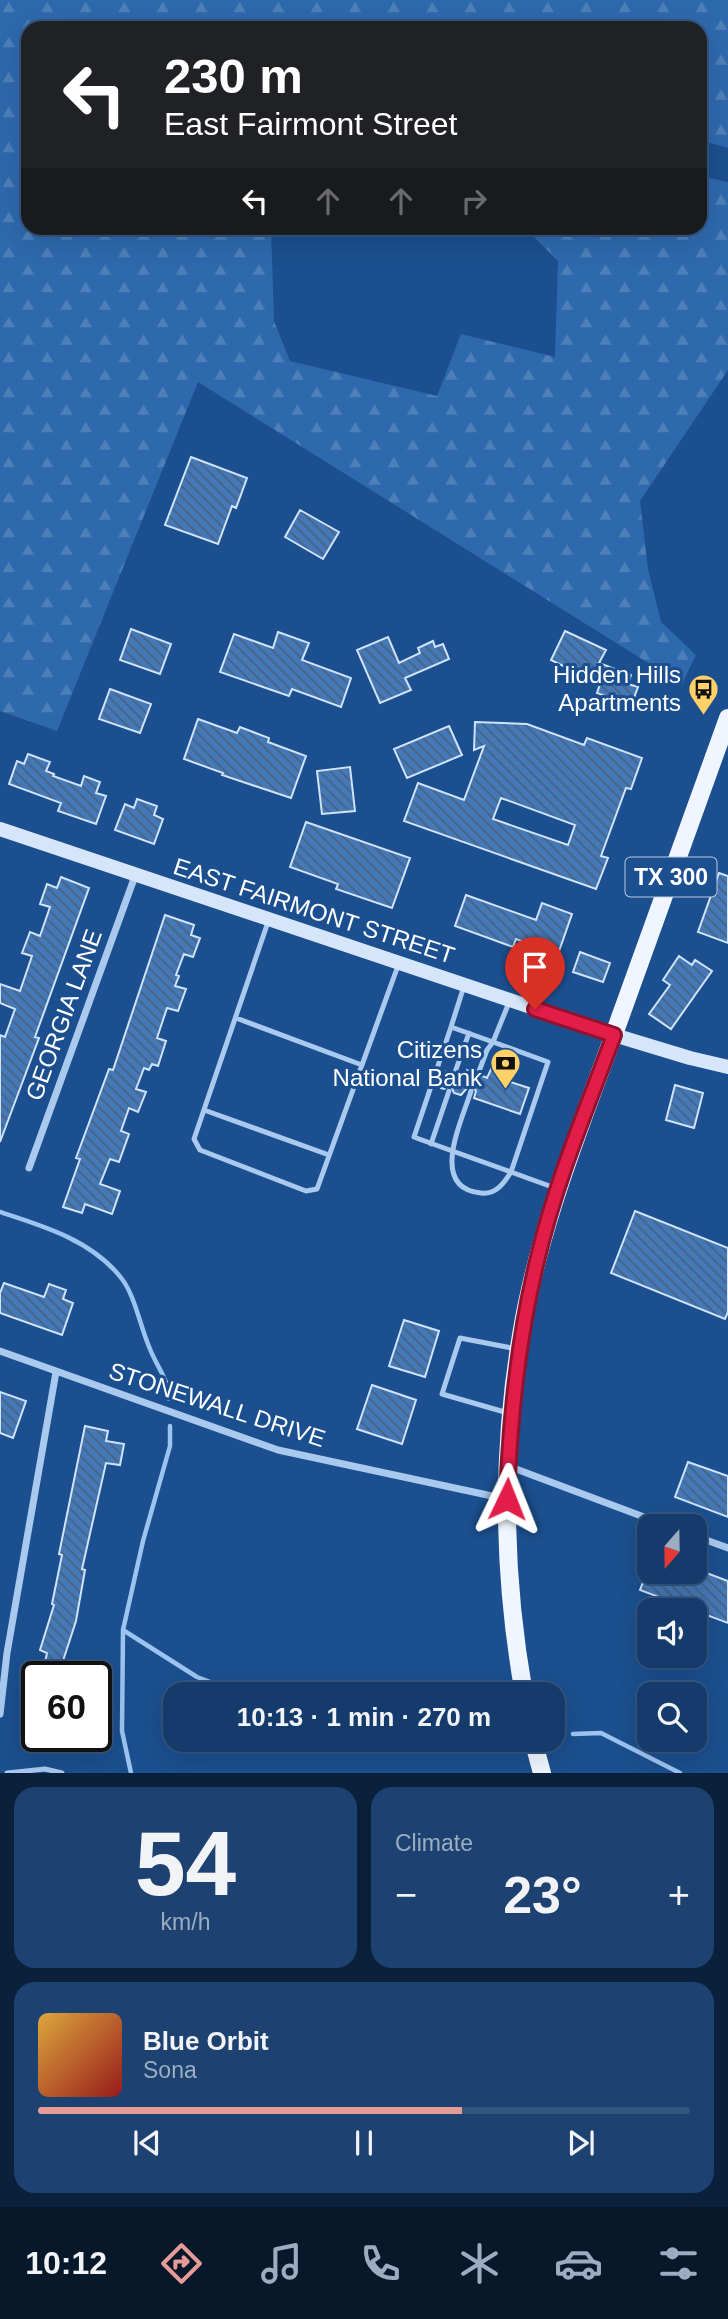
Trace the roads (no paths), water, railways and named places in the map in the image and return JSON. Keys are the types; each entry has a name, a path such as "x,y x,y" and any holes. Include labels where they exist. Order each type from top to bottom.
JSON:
{"main road":[{"name":"TX 300","path":"522,1682 510,1591 508,1466 519,1350 538,1255 558,1189 728,718"},
{"path":"537,1752 542,1773"}],"street":[{"name":"EAST FAIRMONT STREET","path":"0,829 614,1035 728,1067"},
{"name":"GEORGIA LANE","path":"29,1168 135,876"},
{"name":"STONEWALL DRIVE","path":"0,1351 278,1450 507,1499"},
{"path":"0,1714 11,1628 56,1371"},
{"path":"508,1466 637,1514"},
{"path":"707,1540 728,1548"}],"lane":[{"path":"269,920 194,1139 200,1150 306,1191 317,1189 399,963"},
{"path":"465,985 414,1137 558,1189"},
{"path":"478,1074 510,1000"},
{"path":"236,1018 362,1065"},
{"path":"451,1027 548,1062 511,1172 503,1185 482,1194 461,1187 454,1181 452,1173 452,1151 471,1091"},
{"path":"454,1075 469,1033"},
{"path":"431,1144 449,1091"},
{"path":"204,1110 329,1155"},
{"path":"511,1413 442,1394 460,1338 519,1350"},
{"path":"7,1773 45,1769 62,1773"}],"waterway":[{"path":"0,1212 34,1223 82,1245 97,1254 122,1279 131,1294 147,1341 165,1380 169,1399"},
{"path":"131,1773 122,1731 123,1630 143,1541 170,1446 170,1426"},
{"path":"123,1630 197,1677 210,1682"},
{"path":"573,1734 601,1733 680,1773"}],"place":[{"name":"Hidden Hills Apartments","path":"704,716"},
{"name":"Citizens National Bank","path":"505,1091"}]}
